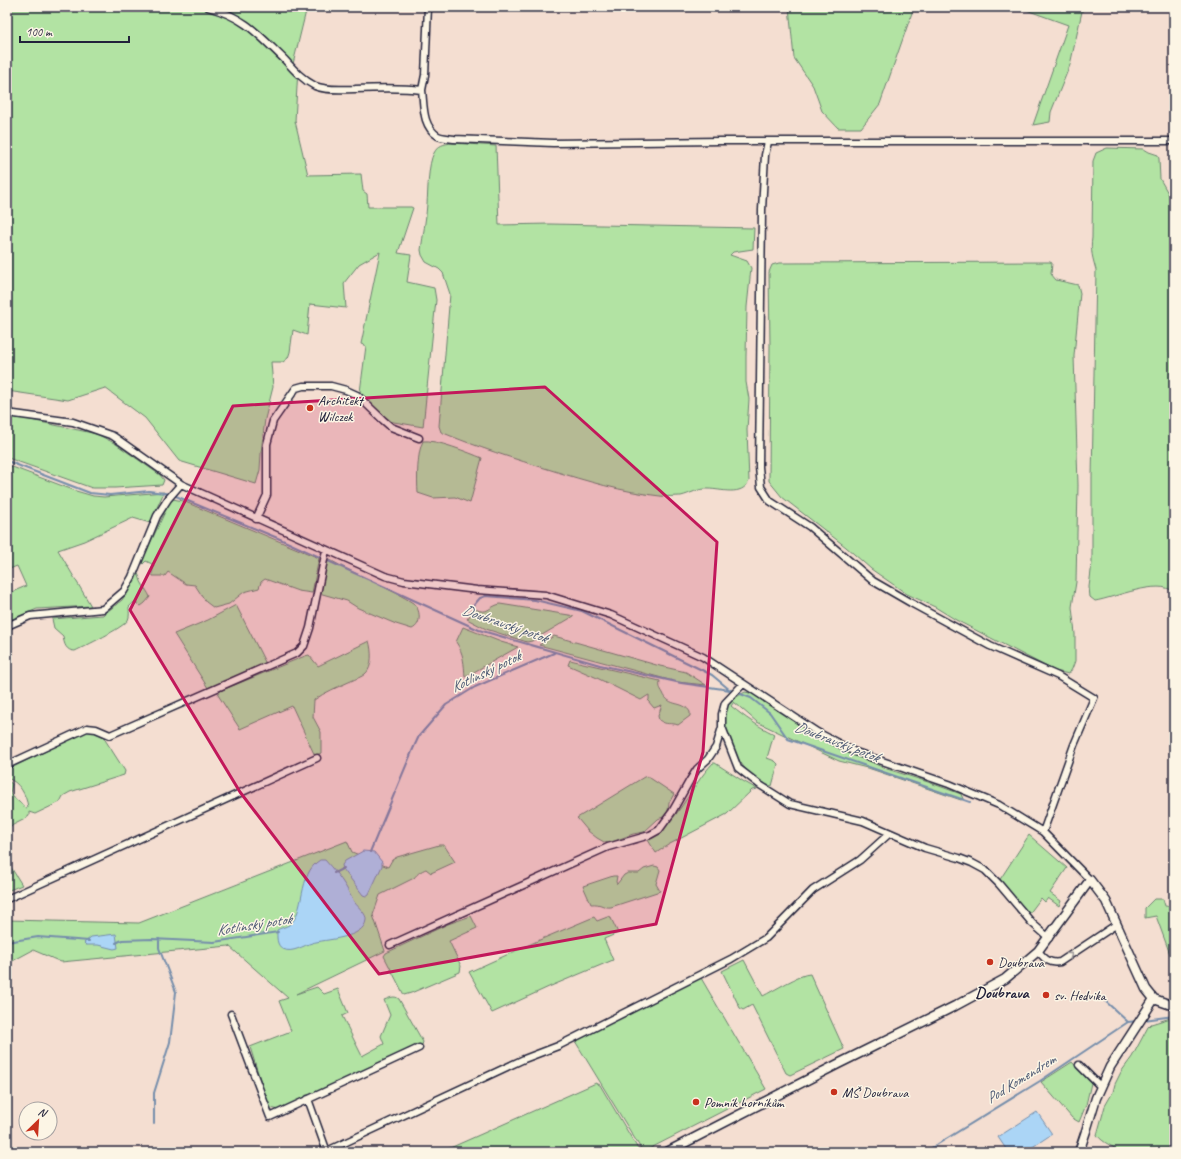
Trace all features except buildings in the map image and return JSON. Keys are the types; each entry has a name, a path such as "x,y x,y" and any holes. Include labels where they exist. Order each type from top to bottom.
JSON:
{"street":[{"path":"208,7 239,19 252,28 304,79 316,87 336,89 405,88 422,90"},
{"path":"428,7 425,75 422,90 427,124 439,137 454,139 552,143 721,141 1174,141"},
{"path":"768,142 765,155 762,210 759,467 761,487 770,501 810,527 873,581 990,646 1058,676 1094,698 1074,745 1043,832"},
{"path":"256,519 267,495 267,444 274,421 296,388 303,386 332,386 346,390 357,396 391,427 419,438"},
{"path":"7,413 73,422 113,436 181,484 385,576 404,581 477,590 546,595 611,615 703,657 817,732 847,748 949,784 1000,805 1043,832 1090,880 1106,901 1146,989 1154,999 1174,1006"},
{"path":"7,626 30,616 103,609 124,591 132,577 157,516 168,499 181,484"},
{"path":"7,765 87,728 96,728 110,735 298,653 304,646 310,628 326,550"},
{"path":"390,945 608,846 650,835 659,830 672,812 697,769 708,759 716,747 722,727 722,714 725,703 743,684"},
{"path":"722,727 738,768 760,785 790,804 863,821 925,848 972,863 985,870 1032,923 1049,938"},
{"path":"7,899 317,758"},
{"path":"308,1099 327,1151 524,1059 558,1046 731,959 766,938 812,890 860,860 890,833"},
{"path":"667,1152 955,1006 1005,979 1038,951 1090,880"},
{"path":"1038,951 1049,962 1060,962 1116,924"},
{"path":"1079,1152 1096,1098 1110,1067 1154,999"},
{"path":"231,1014 270,1117 419,1048"},
{"path":"1079,1065 1101,1087"}],"highlighted area":[{"path":"545,387 717,542 703,752 656,924 379,974 240,792 130,610 233,406"}],"green space":[{"path":"7,7 307,7 293,64 298,69 295,121 308,175 361,174 363,191 367,194 368,207 413,208 398,253 411,255 407,282 434,288 436,300 423,427 388,421 361,396 360,392 366,346 361,344 380,252 359,264 344,283 346,308 310,304 307,335 293,330 288,358 283,362 271,362 273,387 265,419 260,470 256,484 179,461 145,418 105,388 68,400 7,391"},
{"path":"789,7 914,7 880,104 861,128 838,128 822,111 813,86 794,58"},
{"path":"1018,7 1083,7 1070,65 1051,112 1050,122 1033,125 1068,25"},
{"path":"452,143 496,146 499,225 550,224 754,228 753,249 733,252 730,255 747,261 751,268 747,307 746,382 749,399 747,430 749,481 746,486 736,491 701,489 681,496 662,496 632,492 591,482 523,462 441,432 439,426 450,294 443,273 426,262 421,250 426,216 429,170 432,158 439,147 444,144"},
{"path":"1107,148 1144,149 1158,155 1160,179 1173,202 1171,208 1174,214 1174,592 1167,588 1147,588 1095,601 1090,597 1089,587 1092,563 1096,270 1091,247 1093,161 1096,153"},
{"path":"779,263 1052,263 1051,274 1056,280 1078,285 1080,293 1074,356 1078,485 1076,582 1072,607 1075,634 1075,661 1069,674 1055,671 956,620 935,607 907,594 871,569 846,547 782,497 769,481 769,272 772,265"},
{"path":"7,415 97,434 116,444 160,475 164,480 162,485 92,488 8,458"},
{"path":"423,441 444,444 482,458 470,503 455,497 433,498 418,493 419,459"},
{"path":"7,465 93,496 104,497 164,492 150,523 133,518 84,541 58,550 91,606 37,609 8,621 7,594 26,586 17,566 7,570"},
{"path":"173,499 183,501 319,558 312,593 298,591 265,579 261,582 259,588 244,592 229,604 214,608 206,602 195,585 186,584 168,572 165,576 153,576 154,566 146,561 143,564 141,563 170,501"},
{"path":"330,560 413,603 418,609 419,613 418,624 412,629 396,624 358,608 347,601 319,593 326,561"},
{"path":"137,572 150,597 145,603 141,606 134,602 129,607 128,620 112,632 75,651 69,650 65,644 63,636 54,628 52,619 103,615 122,600 133,583"},
{"path":"500,604 574,616 532,641 527,642 486,629 467,619 475,609 485,611"},
{"path":"236,605 266,664 208,688 174,634 208,620"},
{"path":"463,627 518,647 465,677 462,655 456,642"},
{"path":"554,636 686,672 706,685 677,682 539,645"},
{"path":"369,641 371,649 371,663 368,671 362,676 327,692 314,700 313,717 321,732 321,753 315,756 292,706 240,729 218,695 220,691 305,656 309,655 318,666"},
{"path":"570,660 660,681 660,687 666,698 669,701 687,708 690,712 690,716 678,725 662,722 659,720 658,716 662,705 654,708 648,701 649,695 641,700 568,665"},
{"path":"745,692 754,694 820,738 884,768 961,794 963,799 961,800 871,769 839,761 757,722 734,702 731,706 737,711 757,725 774,734 767,758 778,764 772,786 763,784 747,771 740,762 725,732 723,723 725,709 734,698"},
{"path":"89,731 98,732 102,735 125,771 124,775 70,792 63,796 60,802 35,814 29,812 29,816 25,819 7,828 7,780 12,784 10,793 12,796 26,808 28,807 26,798 21,789 15,782 7,778 7,770"},
{"path":"713,763 757,789 752,790 727,814 668,845 656,853 648,840 668,824"},
{"path":"647,776 674,794 669,803 668,811 663,817 658,819 644,832 633,834 609,843 604,842 588,831 577,818 644,777"},
{"path":"1029,835 1067,868 1050,893 1061,901 1059,906 1048,898 1045,902 1041,898 1027,915 999,881"},
{"path":"347,841 352,852 388,867 392,860 397,857 439,845 444,845 455,862 431,873 426,869 418,873 414,878 380,895 373,915 385,951 296,994 317,987 324,994 338,989 348,1013 342,1016 362,1056 384,1044 381,1036 390,1015 384,1000 392,997 399,999 423,1042 422,1045 279,1110 271,1108 268,1105 250,1047 291,1031 279,1001 288,998 229,946 61,962 33,950 7,964 7,920 139,923"},
{"path":"7,861 22,885 7,891"},
{"path":"654,866 658,867 660,870 656,884 660,891 611,907 591,904 583,886 613,876 617,876 617,884 624,875 628,873 639,873 644,869"},
{"path":"1154,899 1163,899 1165,906 1174,907 1174,958 1171,957 1156,916 1145,918 1145,908"},
{"path":"471,916 477,928 449,941 461,966 460,972 404,995 384,956 386,953 448,924"},
{"path":"610,916 618,933 604,939 613,960 492,1013 469,972 594,917 597,921"},
{"path":"744,960 763,996 793,980 810,974 844,1049 790,1075 786,1073 752,1005 743,1010 740,1008 722,971"},
{"path":"701,978 766,1089 643,1152 575,1041"},
{"path":"1174,1017 1174,1152 1120,1152 1097,1135 1105,1106 1113,1092 1121,1072 1132,1057 1148,1027 1151,1024"},
{"path":"1072,1062 1091,1083 1086,1105 1079,1122 1072,1118 1041,1082"},
{"path":"596,1083 600,1085 638,1149 638,1152 441,1152"}],"water":[{"path":"363,851 374,852 382,862 382,866 369,894 366,896 363,895 343,869 342,865 345,861"},
{"path":"320,860 325,860 333,869 344,883 354,901 364,913 366,920 364,926 359,931 351,935 312,943 294,950 283,949 278,943 277,930 289,925 294,919 298,912 308,874 313,866"},
{"path":"116,934 118,948 114,949 98,945 86,945 84,943 91,937"},
{"path":"1037,1112 1052,1134 1025,1152 1008,1152 998,1137"}],"waterway":[{"name":"Doubravský potok","path":"7,461 90,493 110,495 149,491 171,494 280,539 479,630 600,665 681,683 730,690 751,698 770,713 788,739 970,802"},
{"path":"474,605 480,598 486,596 535,600 582,611 712,675 730,690"},
{"name":"Kotlinský potok","path":"370,852 419,736 446,705 475,687 554,653"},
{"name":"Kotlinský potok","path":"334,873 344,868"},
{"name":"Kotlinský potok","path":"116,943 122,940 152,939 214,942 278,932"},
{"name":"Kotlinský potok","path":"7,942 38,937 89,941"},
{"path":"154,1124 154,1093 170,1042 176,992 159,948 159,939"},
{"name":"Doubravský potok","path":"1103,999 1128,1022 1137,1021"},
{"name":"Doubravský potok","path":"1144,1020 1174,1016"},
{"name":"Pod Komendrem","path":"925,1152 1040,1081 1128,1022"}],"place":[{"name":"Architekt Wilczek","path":"310,408"},
{"name":"Doubrava","path":"990,962"},
{"name":"sv. Hedvika","path":"1046,995"},
{"name":"MŠ Doubrava","path":"834,1092"},
{"name":"Pomník horníkům","path":"696,1102"}],"district":[{"name":"Doubrava","path":"1002,993"}]}
